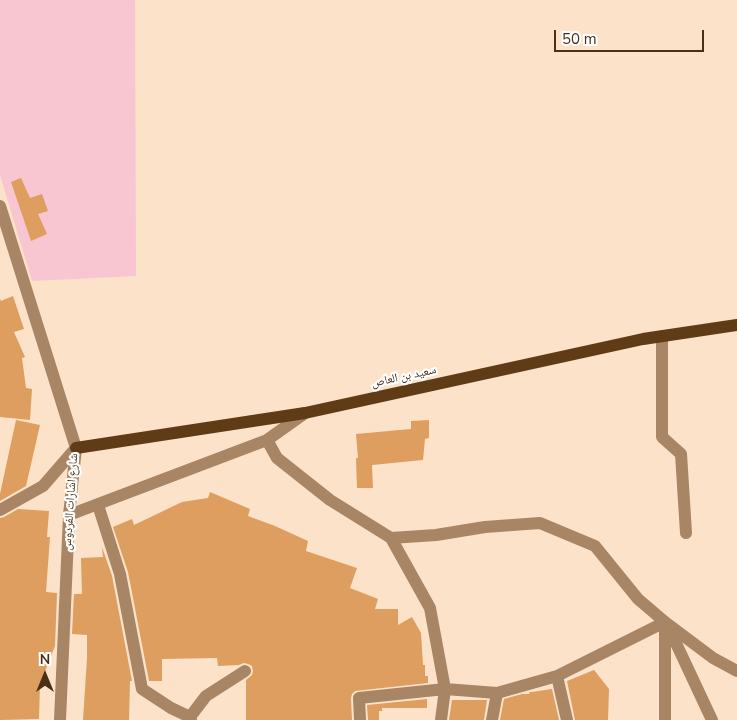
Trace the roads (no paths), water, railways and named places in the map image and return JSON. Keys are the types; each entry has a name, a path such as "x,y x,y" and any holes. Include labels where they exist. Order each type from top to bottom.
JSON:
{"main road":[{"name":"سعيد بن العاص","path":"76,448 304,413 643,339 737,325"}],"street":[{"name":"شارع اشارات الفردوس","path":"0,206 76,448 69,515 60,720"},
{"path":"662,336 662,437 682,454 686,533"},
{"path":"69,515 267,440 304,413"},
{"path":"267,440 277,458 330,500 391,538 430,608 445,689 441,720"},
{"path":"0,510 43,486 76,448"},
{"path":"98,505 120,574 142,689 191,719 206,696 245,671"},
{"path":"391,538 436,535 485,527 540,523 595,546 638,599 713,658 737,671"},
{"path":"360,720 359,698 445,689 497,693 558,676 666,622"},
{"path":"665,720 666,622"},
{"path":"666,622 712,720"},
{"path":"558,676 568,720"},
{"path":"492,720 497,693"}]}
